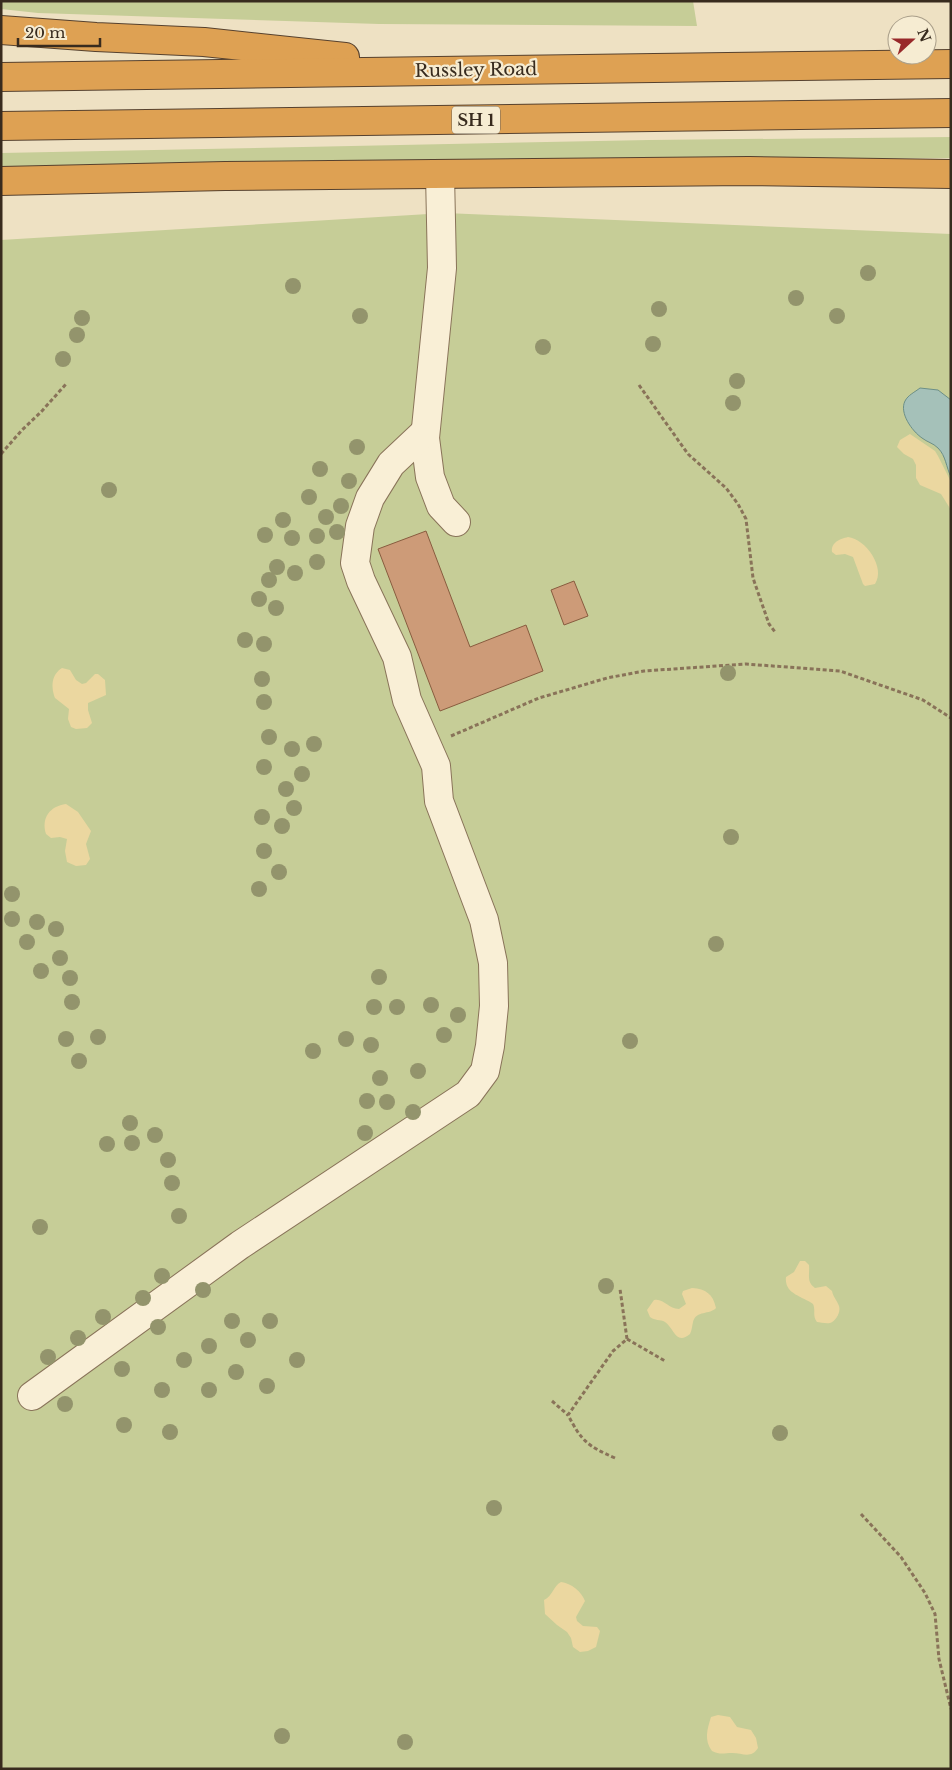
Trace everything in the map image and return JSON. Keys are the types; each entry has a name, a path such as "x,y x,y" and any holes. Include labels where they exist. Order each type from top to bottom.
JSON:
{"highway":[{"path":"1,30 204,42 461,70"},
{"name":"Russley Road","path":"1,77 951,64"},
{"name":"SH 1","path":"1,126 951,113"},
{"path":"1,181 748,171 951,174"}],"lane":[{"path":"440,174 442,268 425,438 430,477 441,506 456,522"},
{"path":"32,1396 240,1245 468,1094 485,1072 494,1006 492,963 484,920 439,801 436,766 407,700 398,657 361,581 355,563 360,526 370,498 391,464 426,432"}],"path":[{"path":"1,454 66,384"},
{"path":"639,385 688,454 726,488 738,504 746,519 755,586 769,624 775,632"},
{"path":"428,746 540,698 607,678 644,671 746,664 840,671 923,700 951,718"},
{"path":"620,1289 627,1339"},
{"path":"627,1339 665,1362"},
{"path":"568,1415 613,1351 627,1339"},
{"path":"552,1402 568,1415 583,1440 590,1446 615,1458"},
{"path":"861,1514 901,1557 925,1593 935,1614 939,1658 951,1709"}],"green space":[{"path":"1,1 693,1 697,26 379,24 38,13 1,9"},
{"path":"951,137 951,158 176,165 1,169 1,153 649,140"},
{"path":"445,213 951,234 951,1769 1,1769 1,240"}],"sand":[{"path":"910,434 935,451 938,456 951,482 951,510 941,494 920,485 916,478 916,465 913,459 897,447 900,440"},
{"path":"848,537 861,543 872,555 878,570 875,584 865,586 863,584 853,557 845,554 836,555 832,552 835,543"},
{"path":"62,668 70,670 76,680 82,684 86,683 95,674 98,674 105,680 106,695 88,703 92,723 87,728 76,729 71,727 68,719 69,709 55,698 53,682 56,674"},
{"path":"66,804 78,812 91,831 86,844 90,859 86,865 76,866 67,862 65,851 67,839 60,837 51,838 46,834 45,823 48,814 55,807"},
{"path":"800,1261 805,1261 809,1265 809,1280 812,1286 815,1288 826,1286 832,1291 839,1311 838,1316 832,1322 817,1322 813,1304 795,1294 788,1287 786,1277 794,1272"},
{"path":"692,1288 708,1293 713,1299 716,1308 697,1316 693,1322 690,1334 681,1338 665,1322 650,1317 647,1310 654,1300 679,1309 686,1304 682,1294 683,1291"},
{"path":"561,1582 576,1588 585,1601 576,1617 577,1621 583,1626 597,1627 600,1631 596,1647 588,1651 580,1652 573,1647 567,1632 545,1614 544,1600"},
{"path":"718,1715 730,1717 737,1727 751,1730 756,1738 758,1748 753,1753 746,1755 712,1751 707,1739 707,1731 711,1717"}],"water":[{"path":"920,388 938,390 951,400 951,477 941,451 918,435 905,416 905,401"}],"building":[{"path":"426,531 470,647 526,625 543,671 440,711 378,549"},
{"path":"574,581 588,616 564,625 551,590"}]}
